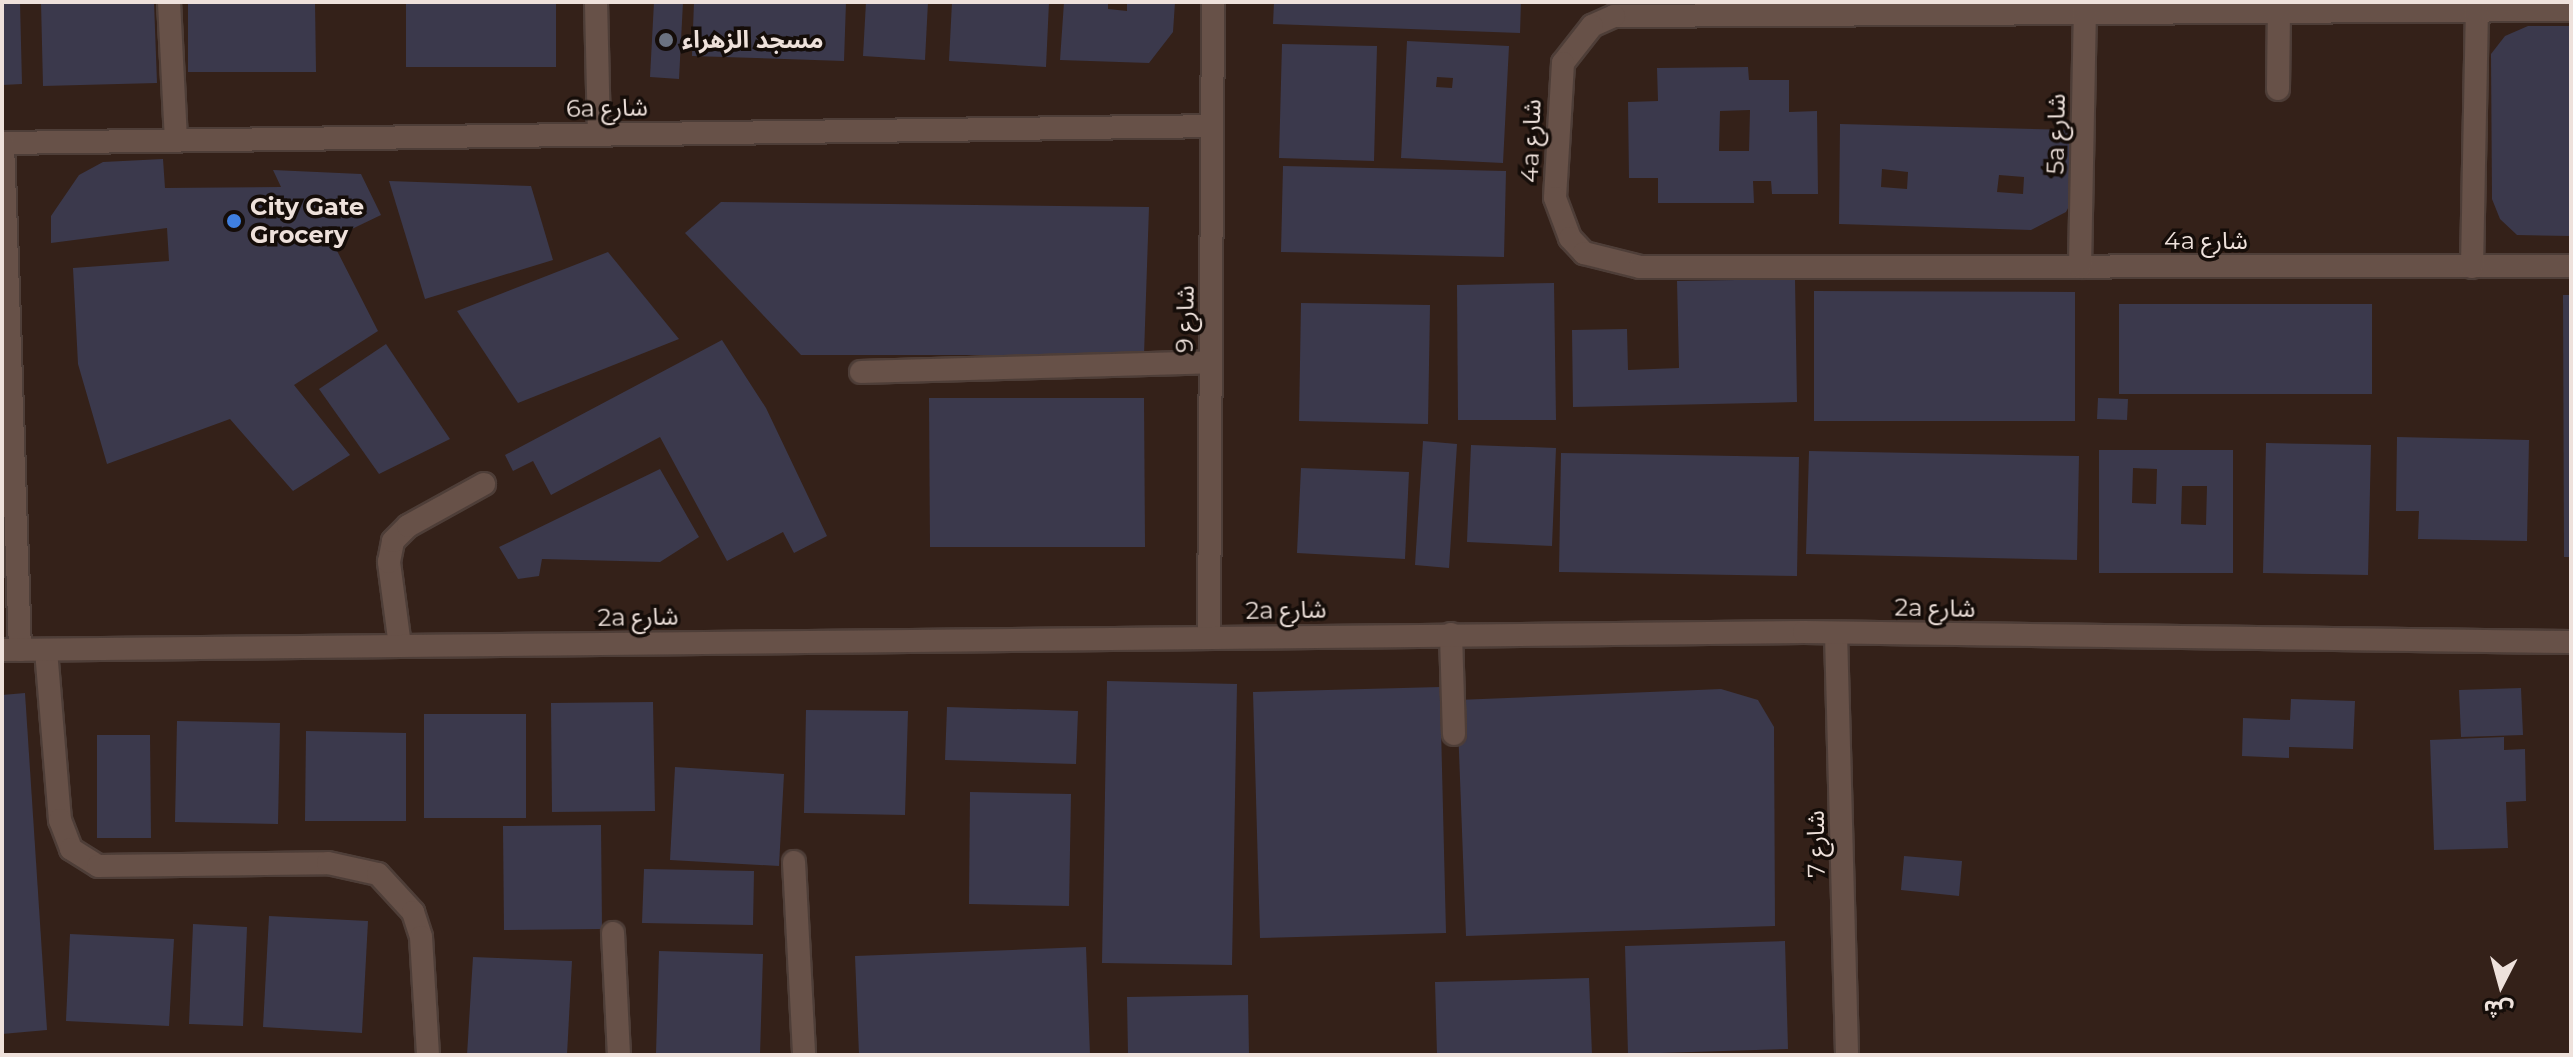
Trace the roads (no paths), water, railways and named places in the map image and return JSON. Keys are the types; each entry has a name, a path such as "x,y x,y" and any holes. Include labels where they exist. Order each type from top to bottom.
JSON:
{"street":[{"path":"169,2 176,141"},
{"path":"596,2 599,134"},
{"name":"شارع 9","path":"1209,637 1213,2"},
{"name":"4a شارع","path":"2571,10 2279,11 2085,7 1614,16 1592,26 1563,63 1555,198 1570,238 1584,253 1619,266 2571,266"},
{"name":"5a شارع","path":"2080,267 2085,7"},
{"path":"2472,267 2477,10"},
{"path":"2278,89 2279,11"},
{"name":"6a شارع","path":"2,143 1212,126"},
{"path":"2,143 11,650"},
{"path":"861,372 1210,362"},
{"path":"400,646 389,562 393,541 408,526 484,484"},
{"name":"2a شارع","path":"11,650 1451,634 1836,633 2571,642"},
{"name":"شارع 7","path":"1836,633 1847,1055"},
{"path":"1451,634 1454,734"},
{"path":"46,650 60,820 71,849 98,866 328,863 378,874 406,902 421,937 428,1055"},
{"path":"794,862 804,1055"},
{"path":"613,933 619,1055"}],"place":[{"name":"مسجد الزهراء","path":"666,40"},
{"name":"City Gate Grocery","path":"234,221"}]}
